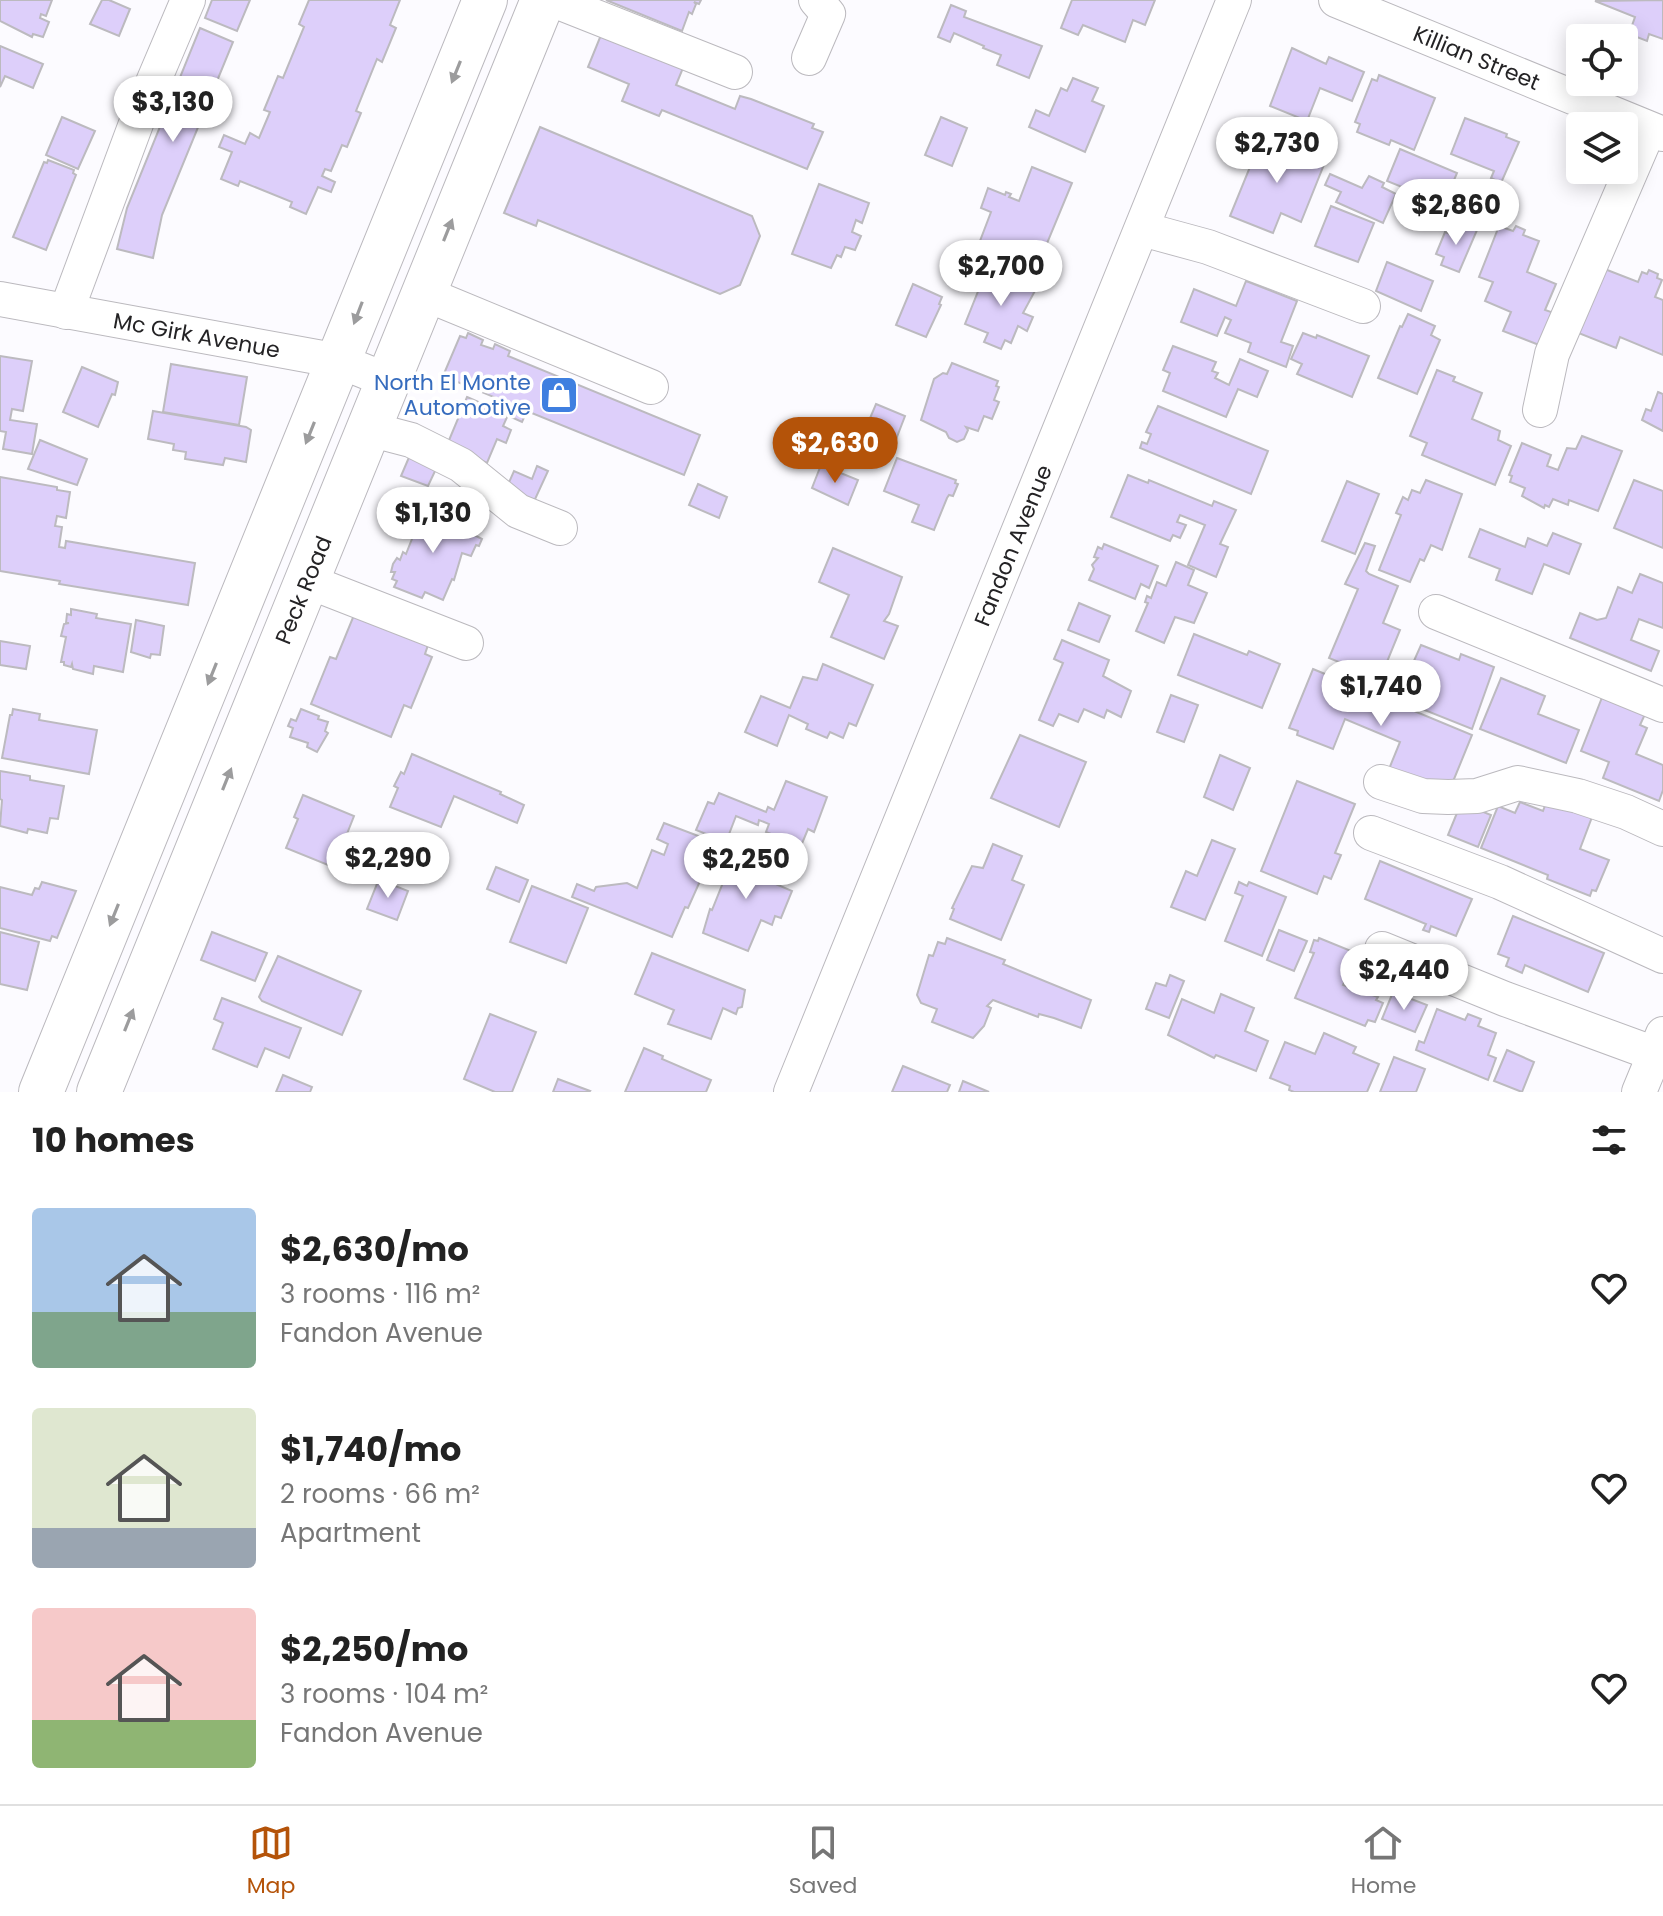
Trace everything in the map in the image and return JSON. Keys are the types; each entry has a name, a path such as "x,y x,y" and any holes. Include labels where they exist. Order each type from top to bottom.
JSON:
{"main road":[{"path":"41,1092 485,0"},
{"name":"Peck Road","path":"99,1092 543,0"}],"street":[{"path":"66,312 140,113 188,0"},
{"path":"553,0 735,72"},
{"path":"809,58 828,14 816,0"},
{"name":"Fandon Avenue","path":"791,1092 1234,0"},
{"name":"Killian Street","path":"1343,1 1656,132"},
{"path":"1540,410 1552,354 1656,132"},
{"path":"1142,229 1208,247 1363,306"},
{"path":"423,293 651,387"},
{"name":"Mc Girk Avenue","path":"0,299 339,361 389,381"},
{"path":"369,429 411,440 461,465 518,511 560,528"},
{"path":"307,581 466,643"},
{"path":"1436,612 1663,705"},
{"path":"1381,782 1423,796 1448,797 1477,796 1518,783 1578,796 1626,812 1663,829"},
{"path":"1371,833 1500,882 1663,956"},
{"path":"1382,949 1505,999 1659,1044 1639,1092"}],"building":[{"path":"0,0 52,0 46,16 41,14 40,18 49,22 43,37 33,34 32,37 0,21"},
{"path":"102,0 130,9 119,36 90,24"},
{"path":"212,0 250,0 237,31 205,18"},
{"path":"309,0 400,0 390,25 396,28 382,62 377,59 356,111 361,113 347,147 342,145 331,171 325,169 322,176 335,182 331,192 318,187 306,214 290,207 292,202 240,181 238,186 221,179 232,152 219,147 224,135 245,144 250,133 259,138 270,112 264,110 278,76 283,78 304,27 299,24"},
{"path":"606,0 701,0 699,4 694,2 692,14 689,12 682,31"},
{"path":"1072,0 1155,0 1145,25 1133,20 1125,42 1083,25 1078,35 1061,28"},
{"path":"1663,0 1663,39 1649,34 1647,41 1638,38 1638,24 1633,24 1635,17 1595,1"},
{"path":"951,5 966,11 964,17 1042,46 1029,78 997,65 1001,55 984,46 954,33 950,42 938,37"},
{"path":"200,28 233,42 162,215 153,258 117,249 127,208"},
{"path":"603,30 685,63 676,85 735,109 740,96 814,124 812,128 823,132 807,169 662,110 659,116 622,101 629,84 588,67"},
{"path":"0,46 43,64 33,88 5,76 0,87"},
{"path":"1292,48 1326,64 1329,57 1364,72 1352,101 1320,88 1307,121 1270,106"},
{"path":"1379,75 1435,98 1414,150 1391,140 1389,145 1357,132 1360,124 1355,122 1372,79 1377,81"},
{"path":"1073,78 1098,88 1092,101 1104,106 1085,152 1029,127 1036,110 1049,116 1061,88 1067,91"},
{"path":"62,117 95,131 78,169 46,155"},
{"path":"941,117 967,128 952,166 925,155"},
{"path":"1465,118 1507,134 1506,137 1519,142 1501,183 1491,178 1494,171 1451,154"},
{"path":"540,127 752,216 760,236 740,285 720,294 538,220 536,226 504,213"},
{"path":"1263,135 1325,162 1301,222 1281,213 1273,233 1230,216"},
{"path":"1400,149 1457,173 1444,204 1387,181"},
{"path":"48,160 74,170 76,175 46,250 13,237 44,162"},
{"path":"1032,167 1072,183 1038,265 980,241 991,212 981,208 988,188 1005,195 1006,192 1011,194 1009,197 1019,201"},
{"path":"1330,174 1362,188 1369,176 1384,183 1382,187 1396,194 1383,223 1336,202 1341,192 1325,185"},
{"path":"819,184 869,203 862,223 856,220 852,232 861,236 855,250 845,247 831,268 792,254"},
{"path":"1331,206 1374,223 1358,262 1315,246"},
{"path":"1458,223 1477,230 1459,272 1441,265 1444,257 1436,254 1445,232 1453,235"},
{"path":"1499,226 1513,231 1516,226 1525,230 1523,235 1539,241 1527,272 1556,284 1545,310 1554,313 1539,345 1503,331 1511,312 1485,301 1493,282 1479,277"},
{"path":"1387,262 1433,281 1421,311 1376,291"},
{"path":"1602,268 1638,282 1642,272 1647,274 1649,270 1658,274 1657,278 1662,280 1655,297 1663,300 1663,355 1620,337 1616,348 1576,332"},
{"path":"987,269 1037,287 1023,313 1033,317 1027,331 1018,326 1011,343 1005,340 1001,349 984,342 988,333 965,324"},
{"path":"1246,281 1297,301 1281,342 1293,346 1286,367 1248,352 1251,343 1225,333 1231,320 1225,317 1217,336 1181,322 1194,289 1236,306"},
{"path":"913,284 942,297 926,337 896,325"},
{"path":"1408,314 1435,326 1431,335 1440,340 1417,394 1378,378"},
{"path":"468,333 483,340 481,345 493,349 495,344 510,351 508,356 700,435 684,475 527,411 522,422 509,416 513,405 443,376 460,336 466,338"},
{"path":"1303,333 1316,338 1317,335 1369,356 1352,397 1297,374 1302,364 1291,359"},
{"path":"1173,346 1216,362 1212,371 1218,373 1215,378 1229,385 1240,359 1268,371 1257,397 1238,389 1226,417 1163,391 1170,373 1163,370"},
{"path":"0,356 32,361 23,411 12,409 10,420 37,424 32,454 3,449 6,432 0,431"},
{"path":"952,363 998,381 996,386 999,387 994,400 999,402 992,419 984,416 978,431 966,427 968,430 964,439 957,442 949,438 946,432 921,420 934,379 947,374"},
{"path":"171,364 247,377 239,425 163,412"},
{"path":"82,367 118,382 115,395 112,394 98,427 63,412"},
{"path":"1437,370 1455,377 1453,381 1482,393 1472,419 1500,431 1498,440 1511,446 1495,485 1422,455 1427,443 1410,436"},
{"path":"1658,392 1663,394 1663,431 1642,420 1646,409 1651,411"},
{"path":"467,397 508,415 503,426 511,430 506,443 497,439 487,463 447,445"},
{"path":"876,404 905,416 895,442 865,430"},
{"path":"1158,406 1268,451 1251,494 1140,448 1142,442 1147,444 1151,434 1146,432"},
{"path":"153,411 246,427 251,430 246,462 225,458 223,465 185,459 186,452 173,450 174,444 148,439"},
{"path":"1582,436 1622,451 1598,511 1569,500 1568,505 1553,499 1549,507 1545,505 1544,508 1522,496 1525,488 1510,482 1512,476 1509,475 1522,443 1551,455 1547,466 1558,470 1567,448 1576,449"},
{"path":"40,440 87,459 77,485 28,469"},
{"path":"413,448 436,469 428,486 401,476"},
{"path":"897,458 956,480 958,484 953,496 947,498 934,530 912,522 919,505 884,491"},
{"path":"821,465 858,480 848,505 812,488"},
{"path":"537,466 548,471 531,508 503,496 514,471 532,479"},
{"path":"1128,475 1148,483 1149,480 1212,506 1214,501 1236,510 1220,544 1228,547 1216,577 1188,565 1205,525 1180,515 1177,522 1186,525 1180,538 1173,535 1170,541 1111,517"},
{"path":"0,477 70,492 66,518 57,516 55,526 62,527 59,547 65,548 66,541 195,563 188,605 0,571"},
{"path":"1426,480 1462,494 1442,550 1431,545 1424,561 1420,559 1410,582 1379,570 1401,515 1396,513 1403,497 1408,500 1412,490 1420,493"},
{"path":"1634,480 1663,491 1663,548 1614,528"},
{"path":"1347,481 1379,494 1355,554 1322,541"},
{"path":"698,484 727,497 719,518 689,505"},
{"path":"425,506 461,520 459,527 482,539 471,556 462,553 454,580 443,600 425,592 422,598 394,587 397,581 392,579 395,572 391,572 393,564 397,558 400,560 403,552 406,554"},
{"path":"1480,529 1525,547 1528,538 1547,546 1553,533 1581,544 1569,574 1544,564 1532,594 1496,580 1500,569 1469,557"},
{"path":"1365,543 1375,546 1366,571 1398,586 1383,623 1400,630 1380,679 1329,658 1358,589 1345,584"},
{"path":"1104,544 1158,566 1149,588 1141,584 1135,599 1089,580 1094,569 1092,565 1098,558 1094,557 1098,547 1102,549"},
{"path":"833,548 902,577 884,621 898,626 884,659 831,637 849,595 819,582"},
{"path":"1176,562 1194,570 1188,585 1207,593 1194,623 1175,617 1164,643 1136,631 1148,603 1145,602 1147,596 1151,598 1157,582 1166,586"},
{"path":"1640,574 1663,583 1663,628 1639,619 1631,640 1659,651 1651,671 1570,638 1580,613 1597,620 1606,618 1618,587 1632,593"},
{"path":"1079,603 1110,616 1099,642 1068,630"},
{"path":"71,609 97,614 96,618 131,624 123,672 94,666 93,674 61,662 66,637 61,636 64,624 69,623 66,623 67,614 71,615"},
{"path":"354,615 428,645 425,654 432,657 411,708 404,705 391,737 311,704 330,657 336,659"},
{"path":"136,620 164,626 160,655 151,654 150,658 131,652"},
{"path":"1194,634 1280,664 1262,708 1178,675"},
{"path":"1062,640 1109,660 1103,676 1131,691 1121,717 1107,710 1104,718 1084,709 1078,722 1059,714 1053,726 1039,720 1063,663 1054,659"},
{"path":"0,641 30,646 26,669 0,665"},
{"path":"1421,645 1459,660 1461,654 1494,667 1472,729 1397,699"},
{"path":"823,664 873,685 856,726 849,723 843,738 830,732 827,738 806,729 808,724 789,715 777,746 745,732 761,696 790,708 803,677 817,680"},
{"path":"1313,669 1472,735 1452,784 1430,786 1389,769 1400,742 1345,719 1333,749 1297,735 1298,731 1289,728"},
{"path":"1501,678 1545,696 1538,714 1579,730 1566,763 1480,729"},
{"path":"1171,695 1198,705 1184,742 1157,732"},
{"path":"1603,695 1646,712 1640,725 1647,728 1636,754 1663,765 1663,790 1659,801 1603,778 1609,762 1581,751"},
{"path":"13,709 40,714 39,720 97,730 89,774 2,758"},
{"path":"301,709 328,722 325,731 328,733 317,752 307,747 308,743 290,737 293,728 288,726 291,719 296,721"},
{"path":"1020,735 1086,762 1059,827 991,798"},
{"path":"412,754 524,805 517,823 454,796 441,827 390,807 398,788 394,786 401,772 404,774"},
{"path":"1220,755 1250,768 1233,810 1204,797"},
{"path":"0,771 64,786 58,819 50,818 47,833 28,829 27,833 0,826"},
{"path":"786,781 827,797 814,832 808,829 801,846 766,832 769,824 759,820 758,825 736,816 726,842 696,830 708,802 714,804 719,793 766,812 768,807 774,810"},
{"path":"1297,781 1355,804 1335,853 1341,855 1331,879 1324,876 1317,894 1261,871"},
{"path":"303,795 354,816 341,849 367,859 360,878 286,848 298,819 294,817"},
{"path":"1547,800 1592,817 1580,849 1609,860 1596,891 1592,890 1590,896 1481,848 1498,806 1515,813 1520,802 1543,811"},
{"path":"1461,803 1491,815 1478,847 1448,835"},
{"path":"664,823 717,843 672,937 572,897 577,884 594,891 596,887 627,883 637,888 652,850 664,855 668,844 657,839"},
{"path":"1212,840 1235,849 1205,920 1171,907 1186,871 1197,876"},
{"path":"993,844 1022,856 1012,880 1024,885 1001,940 950,919 972,866 983,868"},
{"path":"736,850 777,867 771,882 792,891 781,918 775,916 772,925 761,920 748,951 703,933 726,875 723,874"},
{"path":"1380,861 1472,899 1456,936 1431,926 1429,932 1423,930 1426,924 1365,899"},
{"path":"496,867 528,880 519,902 487,889"},
{"path":"379,879 391,881 390,884 408,891 397,920 367,909"},
{"path":"42,882 76,891 57,938 52,936 50,941 0,928 0,887 32,895"},
{"path":"1239,882 1247,886 1249,882 1286,897 1262,956 1225,941 1243,896 1235,893"},
{"path":"532,886 588,908 566,963 510,942"},
{"path":"1513,916 1604,953 1588,992 1525,965 1522,973 1506,966 1509,958 1498,954"},
{"path":"1279,930 1307,941 1294,971 1267,960"},
{"path":"0,932 39,942 27,990 0,984"},
{"path":"212,932 267,953 255,981 201,960"},
{"path":"947,938 1005,960 1003,964 1091,1000 1081,1028 1039,1014 1038,1017 993,1000 987,1006 991,1008 984,1026 973,1038 932,1022 937,1009 921,1003 917,995 929,955 933,956 938,942 945,944"},
{"path":"1319,938 1356,953 1352,964 1356,966 1343,985 1378,997 1376,1000 1383,1003 1375,1022 1368,1020 1365,1026 1295,998 1314,953 1310,952 1314,940 1318,941"},
{"path":"652,953 745,990 742,1007 736,1014 723,1008 711,1039 668,1024 674,1010 635,994"},
{"path":"278,956 361,991 342,1035 262,1001 259,997"},
{"path":"1170,975 1184,981 1169,1018 1146,1009 1156,983 1166,986"},
{"path":"1393,992 1427,1005 1415,1032 1382,1019"},
{"path":"1221,994 1254,1008 1245,1031 1268,1041 1256,1071 1216,1055 1214,1058 1168,1035 1182,999 1214,1013"},
{"path":"222,998 301,1028 289,1058 265,1048 257,1067 213,1049 223,1023 214,1019"},
{"path":"1437,1009 1465,1020 1468,1014 1481,1019 1478,1026 1496,1033 1488,1055 1496,1058 1488,1080 1416,1050 1419,1041 1424,1043"},
{"path":"490,1014 536,1032 512,1092 495,1092 464,1079"},
{"path":"1324,1033 1356,1047 1353,1053 1379,1064 1367,1092 1294,1092 1289,1090 1290,1086 1270,1078 1285,1042 1315,1054"},
{"path":"644,1048 711,1080 706,1092 625,1092"},
{"path":"1507,1050 1534,1062 1522,1092 1494,1081"},
{"path":"1394,1057 1425,1069 1416,1092 1380,1092"},
{"path":"903,1066 950,1085 947,1092 892,1092"},
{"path":"283,1075 312,1087 310,1092 276,1092"},
{"path":"558,1079 590,1091 553,1092"},
{"path":"963,1081 989,1092 959,1092"}],"place":[{"name":"North El Monte Automotive","path":"559,395"}]}
